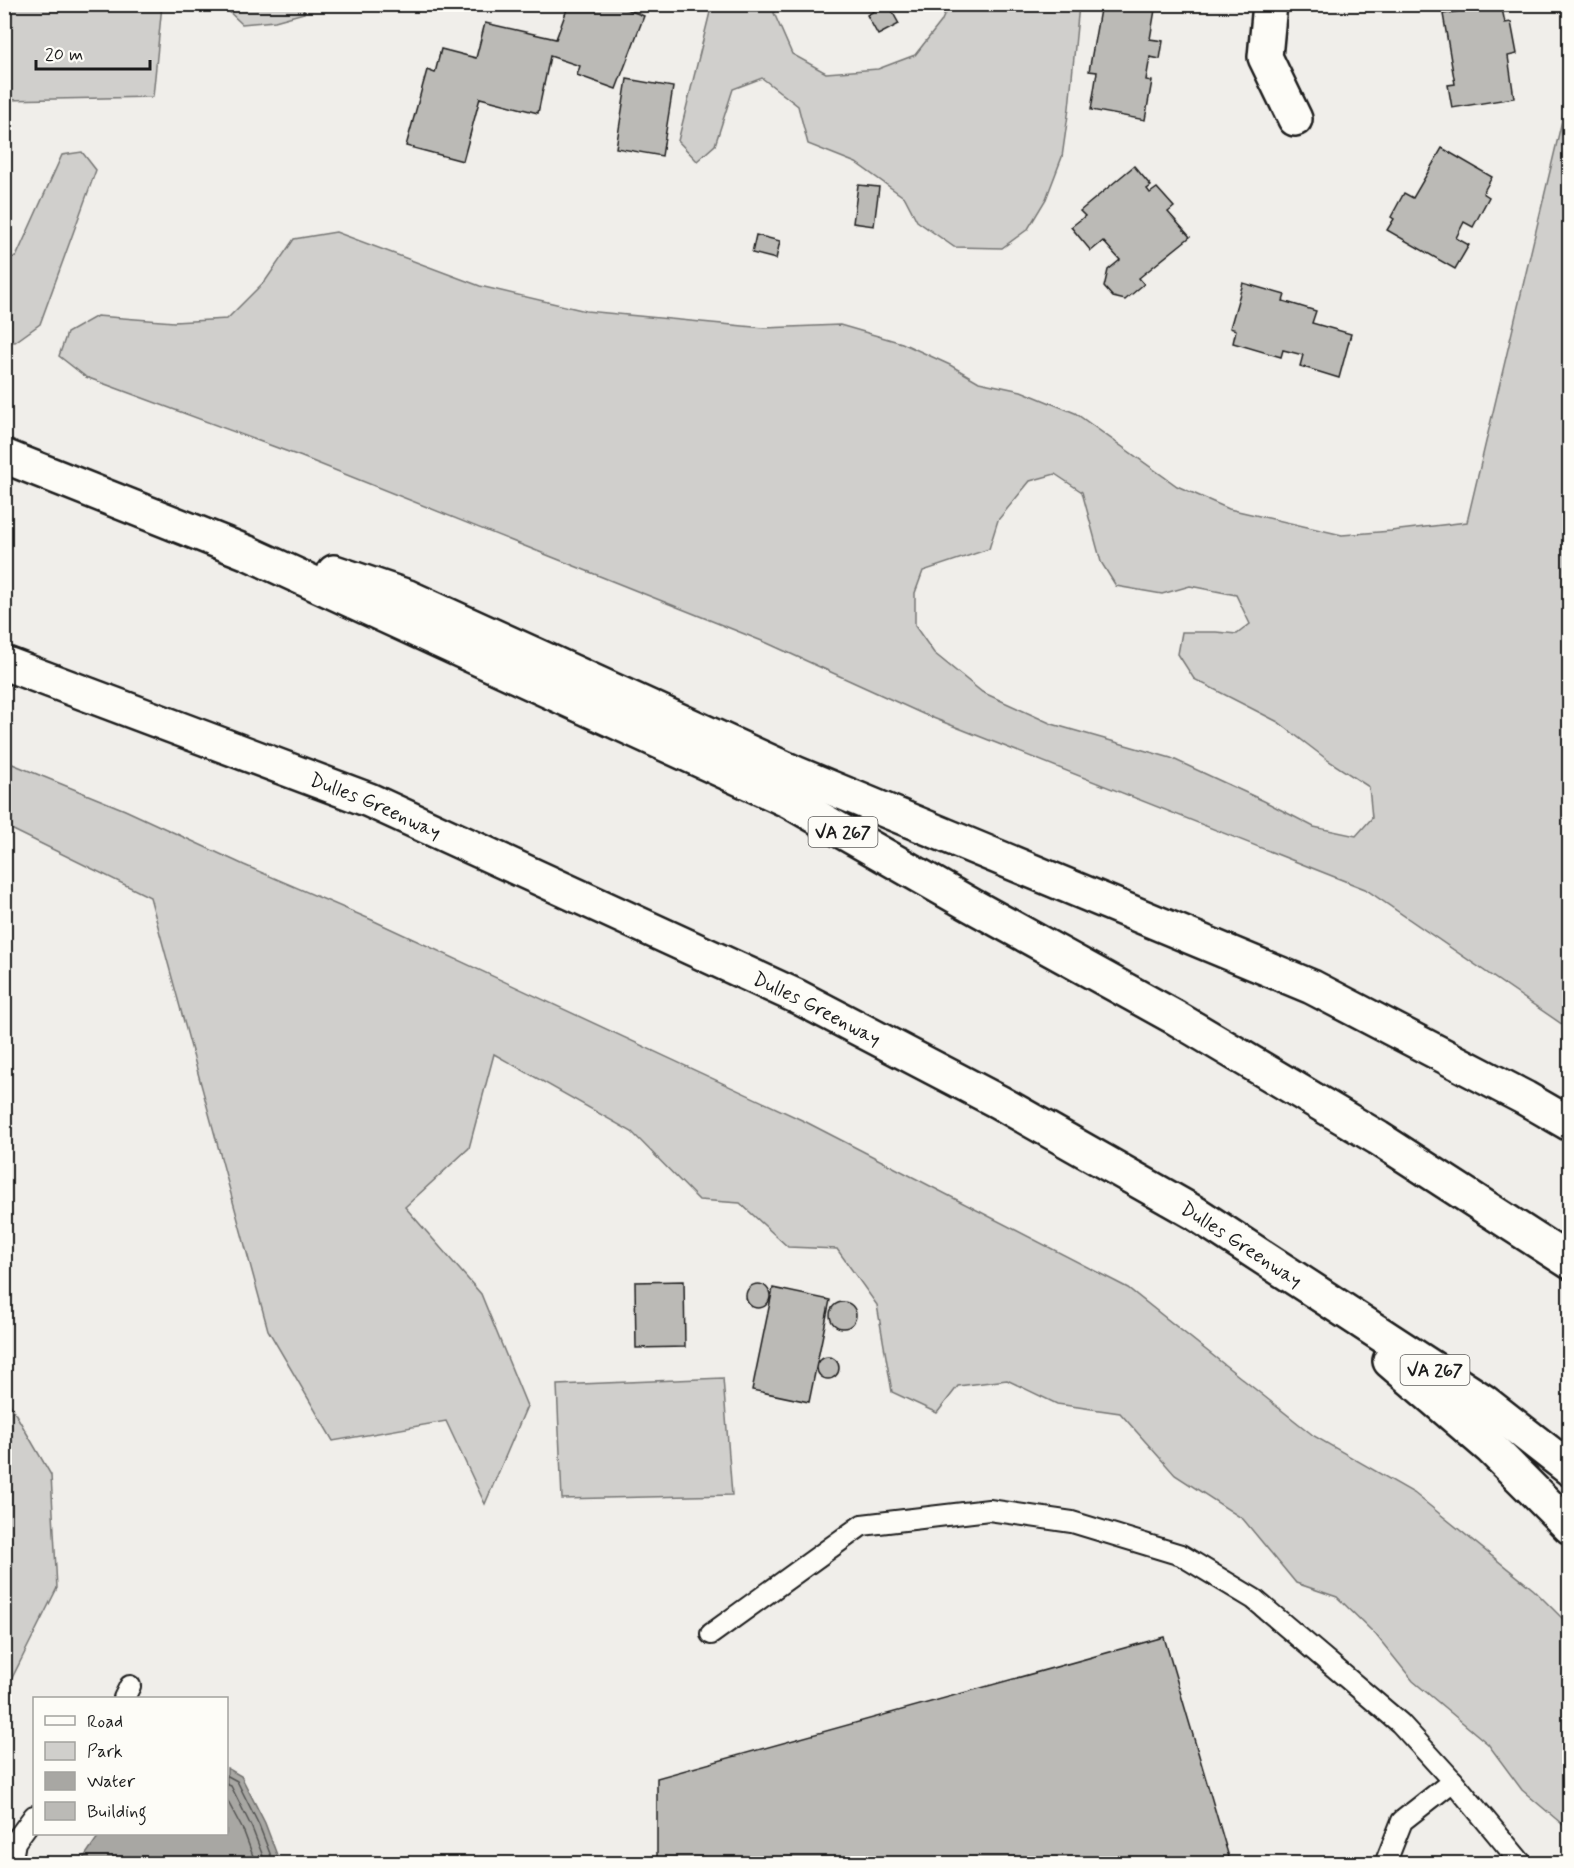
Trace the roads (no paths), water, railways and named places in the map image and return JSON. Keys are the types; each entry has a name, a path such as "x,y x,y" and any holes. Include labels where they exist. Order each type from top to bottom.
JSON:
{"main road":[{"path":"1270,4 1265,57 1295,118"},
{"name":"VA 267","path":"4,456 248,553 789,801 1176,1018 1378,1138 1569,1262"},
{"path":"74,483 408,597 795,772 1312,987 1525,1098 1569,1124"},
{"name":"Dulles Greenway","path":"4,663 369,800 798,997 999,1102 1195,1212 1483,1401 1569,1469"},
{"path":"1295,1279 1491,1448 1569,1527"}],"lane":[{"path":"711,1634 862,1525 989,1510 1072,1522 1181,1555 1254,1599 1400,1723 1453,1781 1522,1863"},
{"path":"1393,1858 1402,1821 1453,1781"},
{"path":"11,1863 15,1842 33,1817"}],"water":[{"path":"228,1769 241,1776 265,1823 280,1863 80,1863 99,1835 228,1835"}]}
